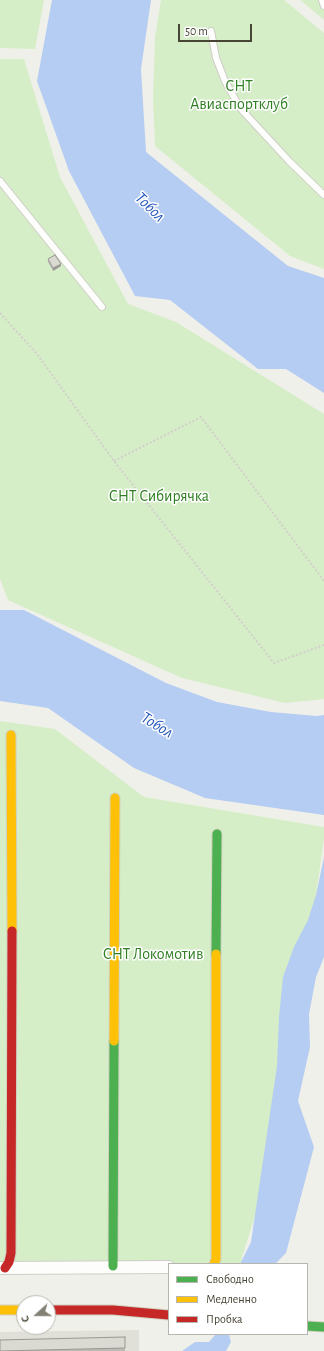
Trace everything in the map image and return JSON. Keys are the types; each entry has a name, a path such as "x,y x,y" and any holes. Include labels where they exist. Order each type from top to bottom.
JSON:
{"street":[{"path":"3,1268 9,1262 11,1253 12,1203 13,998 9,735"},
{"path":"113,1266 115,798"},
{"path":"214,1263 216,1259 217,834"},
{"path":"3,1268 113,1266 168,1267"},
{"path":"0,1310 16,1310"},
{"path":"56,1310 113,1310 168,1315"},
{"path":"308,1326 324,1327"}],"lane":[{"path":"322,0 324,6"},
{"path":"211,31 216,58 225,81 240,108 324,195"},
{"path":"0,182 102,307"}],"path":[{"path":"0,313 37,354 114,461 274,664 324,645"},
{"path":"114,461 200,417 324,581"}],"shaded area":[{"path":"139,1330 139,1351 0,1351 0,1332 16,1332 16,1335 56,1335 56,1331"}],"green space":[{"path":"0,0 44,0 35,49 0,48"},
{"name":"СНТ Авиаспортклуб","path":"161,0 284,0 324,33 324,269 290,256 155,146 153,98 155,37"},
{"path":"300,0 324,0 324,20"},
{"name":"СНТ Сибирячка","path":"0,59 24,59 60,177 128,304 176,322 324,414 324,699 285,703 182,678 8,600 0,579"},
{"name":"СНТ Локомотив","path":"0,721 55,729 144,797 324,827 324,839 283,1126 240,1263 168,1263 168,1273 0,1272"}],"water":[{"name":"Тобол","path":"52,0 151,0 141,69 146,152 288,266 324,278 324,393 286,369 258,369 170,300 135,296 69,171 37,81"},
{"name":"Тобол","path":"0,610 24,610 166,683 217,702 271,712 317,716 324,715 324,815 205,798 134,768 48,708 0,701"},
{"path":"324,857 324,957 316,977 309,1014 310,1047 298,1101 314,1147 286,1253 276,1263 240,1263 251,1242 277,1066 279,1017 283,977 294,947 308,920 316,895"},
{"path":"215,1335 229,1335 231,1342 226,1351 182,1351 195,1342 209,1342"}],"building":[{"path":"55,255 61,264 53,268 48,259"},
{"path":"125,1337 125,1348 0,1351 0,1340"}],"traffic: fast":[{"path":"216,954 217,834"},
{"path":"113,1266 114,1041"},
{"path":"308,1326 324,1327"}],"traffic: slow":[{"path":"11,735 12,931"},
{"path":"114,1041 115,798"},
{"path":"214,1263 216,1259 216,954"},
{"path":"0,1310 16,1310"}],"traffic: jam":[{"path":"5,1268 9,1262 11,1253 12,931"},
{"path":"56,1310 113,1310 168,1315"}]}
